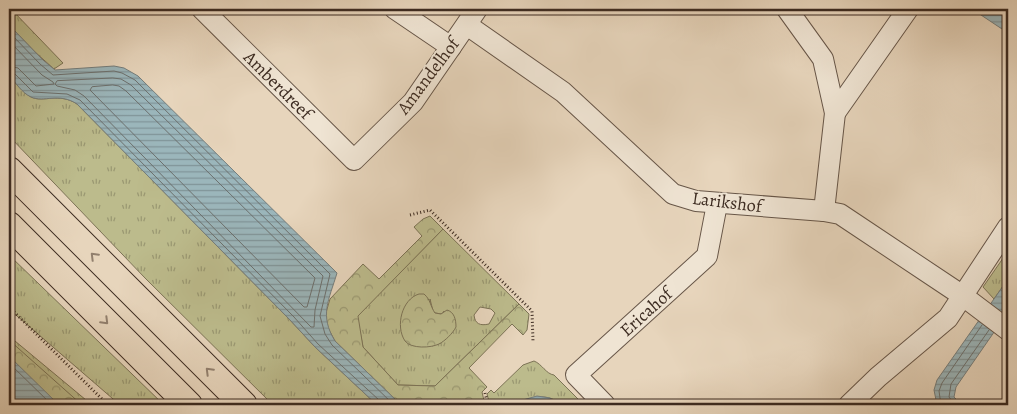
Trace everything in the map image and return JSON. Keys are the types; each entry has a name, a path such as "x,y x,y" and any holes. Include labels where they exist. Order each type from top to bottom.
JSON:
{"main road":[{"path":"9,170 244,405"},
{"path":"9,225 189,405"}],"street":[{"name":"Amberdreef","path":"202,9 354,160"},
{"path":"395,9 451,47"},
{"path":"787,9 823,59 834,113 824,211"},
{"path":"834,113 908,9"},
{"name":"Amandelhof","path":"354,160 413,102 472,17"},
{"name":"Larikshof","path":"472,17 563,92 673,194 696,201 717,204 824,211 840,214 963,296 1006,328"},
{"name":"Ericahof","path":"605,405 576,375 707,256 717,204"},
{"path":"850,405 878,377 948,318 1008,227"}],"path":[{"path":"410,214 430,210 532,311 533,342"},
{"path":"9,307 108,405"},
{"path":"485,393 488,405"}],"green space":[{"path":"9,9 63,63 54,69 35,52 9,25"},
{"path":"9,75 31,97 36,99 58,98 70,100 77,104 315,347 377,405 273,405 145,278 9,136"},
{"path":"430,216 443,229 358,316 363,347 398,385 435,386 519,304 529,314 527,330 523,335 512,324 469,368 487,387 482,392 485,405 401,405 335,341 327,326 325,316 330,299 363,264 379,279 422,236 414,227"},
{"path":"443,229 519,304 435,386 398,385 363,347 357,316","holes":["430,299 433,311 442,314 444,311 454,330 441,343 432,346","480,307 491,309 495,313 489,324 483,325 477,322 474,315"]},
{"path":"1008,251 1008,279 994,299 983,287"},
{"path":"9,255 164,405 120,405 9,309"},
{"path":"419,294 426,296 435,313 441,314 447,310 453,314 455,319 456,327 453,332 439,344 426,347 412,345 405,341 402,335 401,321 404,307 408,301"},
{"path":"9,336 92,405 59,405 9,356"},
{"path":"9,340 82,405 9,405"},
{"path":"534,361 554,375 584,405 561,405 555,400 542,397 507,405 490,405 487,394 491,390 494,393 523,365"}],"water":[{"path":"972,9 1008,10 1008,33"},
{"path":"9,25 55,70 114,66 124,68 138,76 337,273 326,315 330,332 335,341 401,405 377,405 315,347 77,104 70,100 58,98 36,99 22,90 9,75"},
{"path":"1008,279 1008,312 956,387 954,397 962,405 937,405 934,390 937,380"},
{"path":"9,356 59,405 9,405"},
{"path":"537,396 550,398 561,405 505,405"}]}
